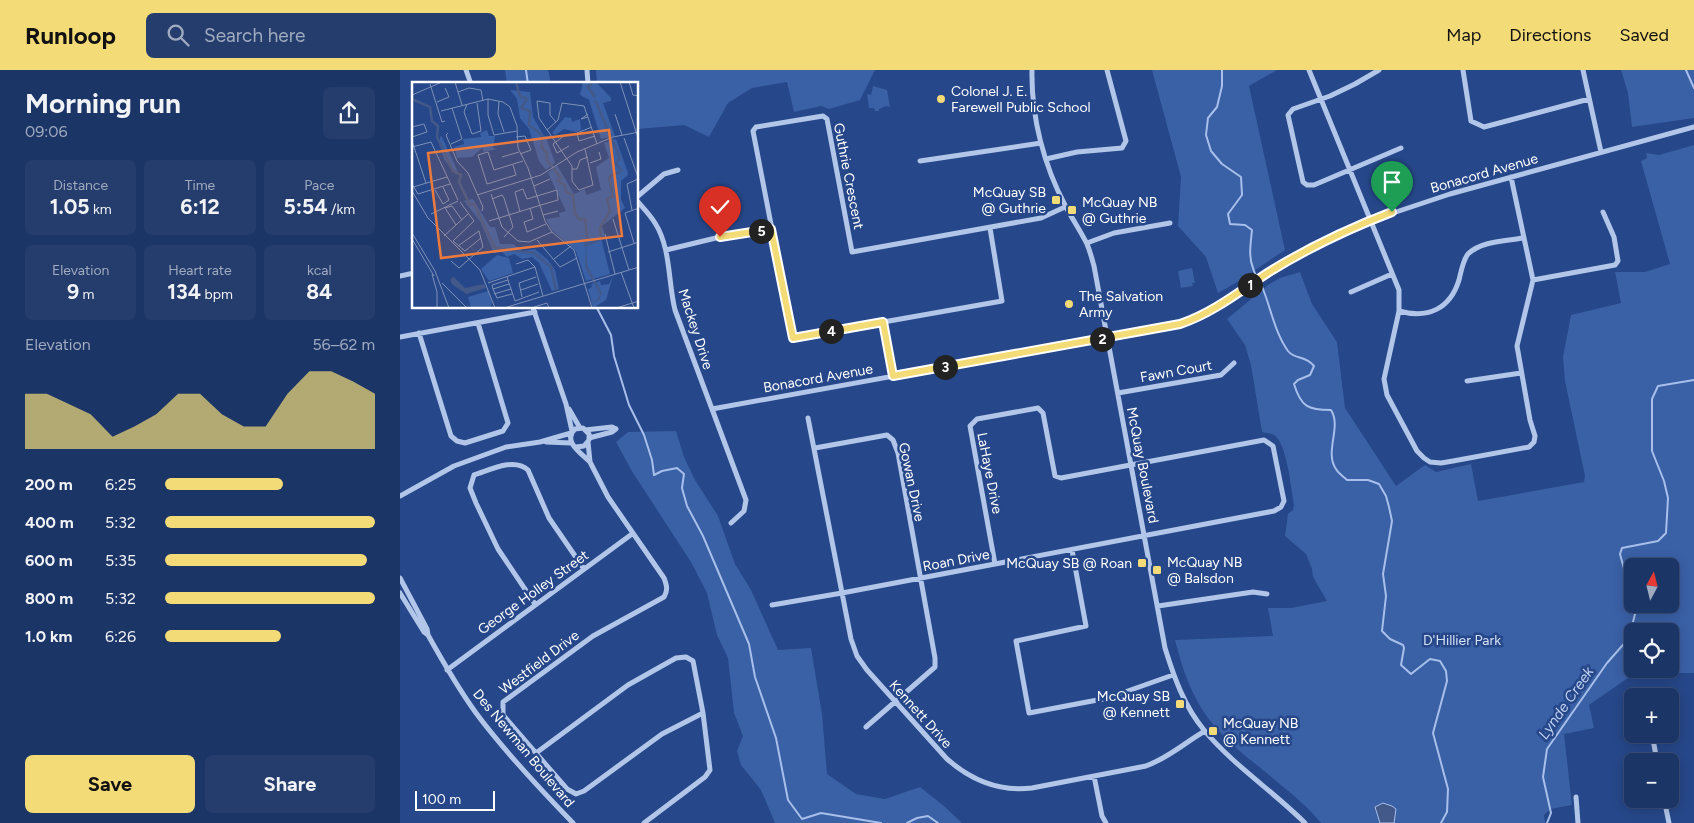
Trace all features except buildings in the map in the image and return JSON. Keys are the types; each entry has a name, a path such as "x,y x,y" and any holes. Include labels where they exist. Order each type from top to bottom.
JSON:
{"street":[{"path":"466,70 470,82"},
{"name":"McQuay Boulevard","path":"1032,70 1035,117 1046,159 1065,206 1087,243 1094,266 1165,648 1173,675 1188,705 1205,731 1224,752 1305,823"},
{"path":"1046,159 1077,152 1122,148 1126,141 1107,70"},
{"path":"1309,70 1372,220 1399,290 1399,311 1384,379 1387,395 1418,451 1430,462 1441,463 1529,447 1534,442 1535,436 1517,346 1533,280 1511,177"},
{"path":"1378,70 1355,84 1322,99 1293,109 1288,115 1304,182 1314,185 1401,148"},
{"path":"1464,70 1471,120 1484,127 1589,99"},
{"path":"1583,70 1601,152"},
{"name":"Guthrie Crescent","path":"990,228 1002,301 793,338 753,131 756,127 823,116 827,119 852,252 1041,218 1065,206"},
{"name":"Bonacord Avenue","path":"712,409 1174,326 1194,320 1303,252 1372,220 1442,196 1692,127"},
{"path":"920,161 1041,143"},
{"path":"639,195 664,174 678,170"},
{"name":"Mackey Drive","path":"639,203 656,224 666,250 675,310 746,500 744,511 731,523"},
{"path":"1533,280 1615,265 1618,261 1614,237 1603,212"},
{"path":"1087,243 1120,231 1170,223"},
{"path":"666,250 720,237 771,229"},
{"path":"1399,311 1423,314 1436,310 1450,299 1456,290 1466,256 1475,249 1487,244 1523,238"},
{"path":"1351,292 1392,274"},
{"path":"400,337 478,323 534,310 566,404 572,432 570,438 590,462"},
{"path":"883,322 893,376"},
{"path":"419,333 451,436 457,441 465,442 502,431 508,423 478,323"},
{"name":"Fawn Court","path":"1118,393 1221,375 1234,363"},
{"path":"1467,381 1521,373"},
{"path":"566,404 589,440"},
{"name":"LaHaye Drive","path":"995,564 970,426 977,419 1038,408 1043,413 1055,476 1062,478 1131,465"},
{"name":"Kennett Drive","path":"808,418 851,639 857,656 895,702 958,769 985,783 1018,789 1146,766 1162,760 1205,731"},
{"path":"400,496 454,466 506,447 540,442 583,429 612,427 616,429 589,440 584,446 540,442"},
{"name":"Gowan Drive","path":"815,448 887,435 893,440 898,453 920,578"},
{"name":"Westfield Drive","path":"536,753 503,715 502,702 593,636 656,602 664,597 666,592 667,586 664,578 608,497 590,462 589,440"},
{"name":"Roan Drive","path":"772,604 842,593 1274,511 1284,501 1273,446 1264,440 1131,465"},
{"path":"535,604 498,549 476,503 470,488 474,475 508,464 518,464 528,470 549,518 584,569"},
{"name":"George Holley Street","path":"447,670 632,534"},
{"path":"1072,550 1086,626 1016,641 1029,713 1108,698 1173,675"},
{"name":"Des Newman Boulevard","path":"400,578 447,670 478,715 524,770 573,823"},
{"path":"866,728 935,666 920,578"},
{"path":"1158,606 1253,592 1268,594"},
{"name":"Des Newman Boulevard","path":"400,594 424,632 428,635"},
{"path":"644,823 707,775 710,770 703,713 692,661 686,658 676,658 628,685 536,753 567,789 576,794 584,791 662,734 703,713"},
{"path":"1094,776 1102,816 1106,823"},
{"path":"1576,797 1578,823"},
{"path":"1666,808 1669,823"}],"green space":[{"path":"505,70 548,70 551,82 507,82"},
{"path":"596,70 875,70 860,100 829,109 821,106 794,112 787,82 752,88 728,103 709,137 684,125 639,129 639,82 597,82"},
{"path":"1152,70 1277,70 1249,86 1285,250 1218,293 1206,257 1178,226 1181,177"},
{"path":"1621,70 1694,70 1694,118 1632,127 1628,93"},
{"path":"873,86 887,90 890,107 886,106 879,109 879,111 869,108 867,94 871,95"},
{"name":"D'Hillier Park","path":"1694,145 1694,673 1679,673 1679,623 1624,623 1624,678 1628,678 1589,705 1594,728 1564,734 1572,805 1550,809 1544,815 1545,823 1321,823 1300,801 1240,751 1215,727 1192,691 1175,640 1273,636 1268,608 1291,608 1327,601 1313,577 1306,554 1285,536 1288,514 1293,510 1294,505 1285,456 1282,447 1273,434 1262,432 1251,365 1245,345 1227,319 1268,285 1280,278 1300,272 1312,304 1337,342 1345,408 1396,486 1425,465 1436,472 1471,464 1478,501 1584,482 1585,476 1565,381 1563,357 1571,315 1621,303 1615,272 1645,272 1670,264 1641,161 1647,158 1646,153 1659,155"},
{"path":"1192,268 1195,283 1192,283 1193,286 1181,288 1178,271"},
{"path":"676,431 684,457 695,480 718,516 735,564 751,590 778,650 811,648 822,714 827,774 856,794 885,799 920,787 962,823 775,823 761,790 741,765 737,751 743,736 734,713 728,658 717,635 707,593 691,562 633,473 616,442 628,432"}],"shaded area":[{"path":"1383,803 1396,809 1394,823 1380,823 1375,807"}],"waterway":[{"path":"526,70 528,82"},
{"path":"1222,70 1222,86 1217,107 1208,118 1206,135 1211,151 1222,164 1241,177 1242,195 1228,214 1230,224 1245,225 1252,230 1251,263 1263,289 1280,337 1291,354 1307,360 1314,366 1310,375 1298,380 1294,384 1306,406 1331,410 1335,424 1332,455 1336,469 1347,480 1368,480 1379,484 1386,496 1392,521 1383,574 1386,596 1382,631 1390,639 1403,645 1401,665 1411,674 1430,659 1440,661 1446,671 1447,681 1433,733 1448,789 1447,812 1441,823"},
{"name":"Lynde Creek","path":"1686,70 1694,88"},
{"path":"598,309 611,335 614,356 629,405 644,435 652,460 654,475 677,468 684,474 682,488 687,506 703,536 749,644 755,677 776,738 788,800 802,819 821,813 881,823"},
{"name":"Lynde Creek","path":"1624,569 1620,554 1622,548 1658,541 1666,533 1668,498 1664,481 1652,451 1652,399 1658,386 1694,380"},
{"name":"Lynde Creek","path":"1547,823 1551,813 1543,777 1547,749 1607,663 1629,638 1635,613"},
{"path":"907,823 917,818 928,816 938,823"}],"place":[{"name":"Colonel J. E. Farewell Public School","path":"941,99"},
{"name":"McQuay SB @ Guthrie","path":"1056,200"},
{"name":"McQuay NB @ Guthrie","path":"1072,210"},
{"name":"The Salvation Army","path":"1069,304"},
{"name":"McQuay SB @ Roan","path":"1142,563"},
{"name":"McQuay NB @ Balsdon","path":"1157,570"},
{"name":"McQuay SB @ Kennett","path":"1180,704"},
{"name":"McQuay NB @ Kennett","path":"1213,731"}],"route":[{"path":"720,237 771,229 793,338 883,322 893,376 1194,320 1303,252 1392,212"}]}
